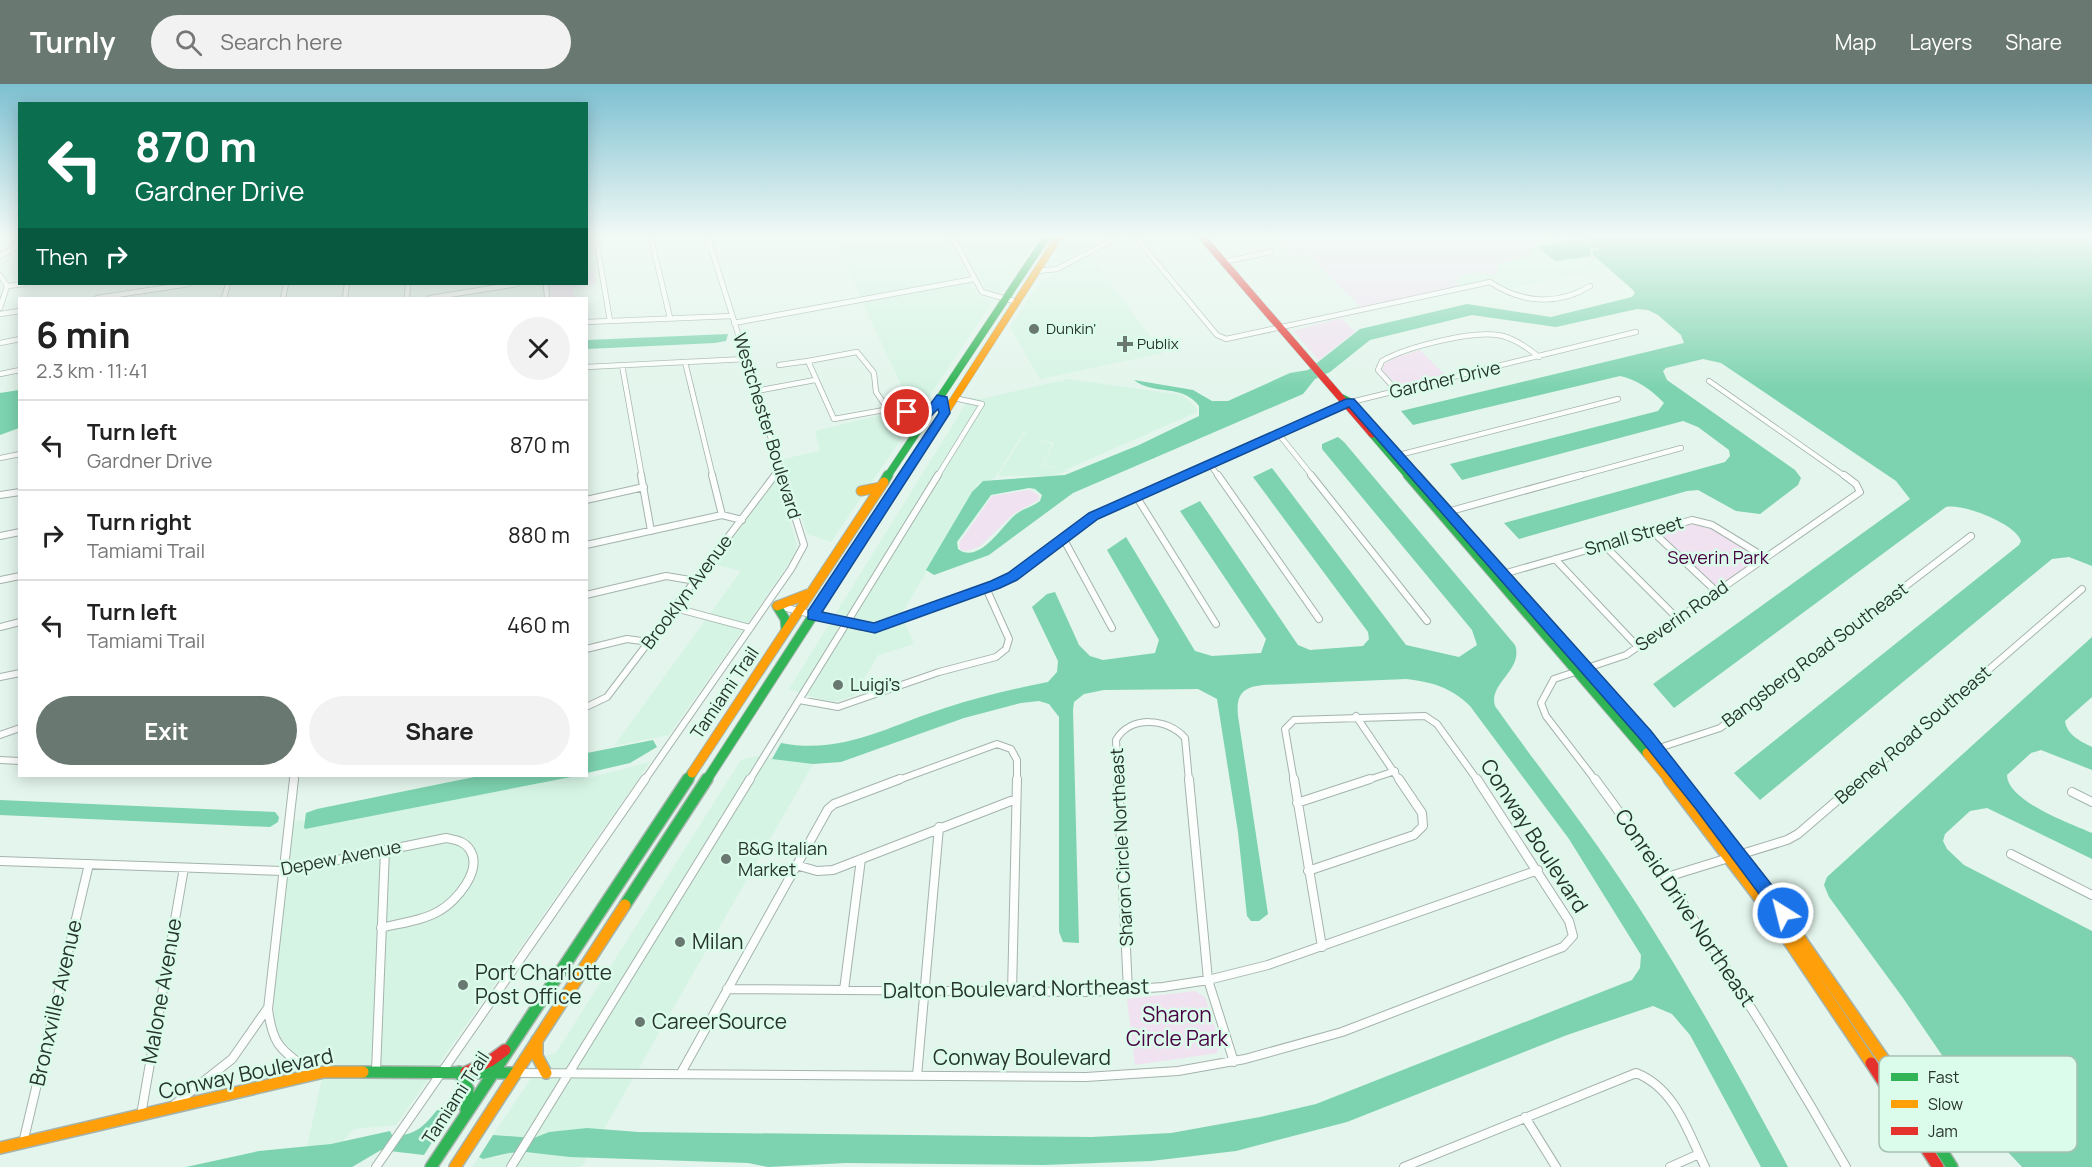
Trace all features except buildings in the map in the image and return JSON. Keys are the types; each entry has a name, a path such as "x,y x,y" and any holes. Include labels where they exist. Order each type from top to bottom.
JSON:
{"main road":[{"name":"Tamiami Trail","path":"431,1167 1013,289"},
{"name":"Tamiami Trail","path":"455,1167 1026,289"},
{"path":"1246,289 1652,750 1736,857 1881,1056"},
{"path":"952,380 954,398"},
{"path":"941,397 944,413"},
{"path":"870,504 861,491 881,486"},
{"path":"772,604 795,602 811,593"},
{"path":"772,604 784,617 786,630"},
{"path":"1736,857 1879,1073"},
{"path":"1856,1036 1868,1035"},
{"path":"537,1040 537,1056 546,1073"},
{"path":"465,1115 469,1087 463,1072 490,1061 512,1044"},
{"name":"Conway Boulevard","path":"0,1148 313,1074 376,1071 516,1073"},
{"path":"1929,1152 1938,1167"},
{"path":"1942,1152 1952,1167"}],"street":[{"path":"0,308 6,289"},
{"path":"104,297 159,289"},
{"path":"436,297 489,289"},
{"path":"605,289 610,321"},
{"path":"663,289 670,318"},
{"name":"Westchester Boulevard","path":"724,289 804,545"},
{"path":"734,323 922,289"},
{"path":"980,289 982,292 1017,302"},
{"path":"1178,289 1217,335 1232,339 1460,289"},
{"path":"1498,289 1505,294 1539,300 1586,289"},
{"path":"0,314 18,311"},
{"path":"588,322 732,316"},
{"name":"Gardner Drive","path":"772,604 866,628 881,626 986,588 1012,576 1089,519 1345,401 1397,391 1636,332"},
{"path":"1397,391 1378,370 1382,361 1400,352 1461,337 1483,333 1502,335 1524,345 1539,357"},
{"path":"0,343 18,339"},
{"path":"778,365 808,362 857,352 874,373 876,392 887,409"},
{"path":"588,367 746,359"},
{"path":"685,362 722,515"},
{"path":"808,362 834,419 887,409 928,415"},
{"path":"622,365 651,531"},
{"path":"0,374 18,370"},
{"path":"756,391 815,380"},
{"name":"Severin Road","path":"1583,670 1621,657 1638,647 1857,495 1859,488 1709,381"},
{"path":"511,1167 982,404 954,398"},
{"path":"1394,456 1618,399"},
{"path":"1277,432 1427,621"},
{"path":"1444,513 1681,448"},
{"path":"0,458 18,454"},
{"path":"1209,464 1319,619"},
{"name":"Brooklyn Avenue","path":"588,706 607,697 781,467"},
{"path":"588,500 644,487"},
{"path":"0,495 18,492"},
{"path":"1136,496 1216,624"},
{"path":"588,545 722,515 742,520"},
{"name":"Small Street","path":"1499,575 1686,521 1706,522 1766,558"},
{"path":"1652,531 1717,592"},
{"path":"0,536 18,532"},
{"name":"Bangsberg Road Southeast","path":"1652,750 1720,728 1971,536"},
{"path":"1063,538 1112,628"},
{"name":"Tamiami Trail","path":"376,1167 750,628 772,604 804,545"},
{"path":"1604,545 1678,619"},
{"path":"1555,559 1638,647"},
{"path":"0,580 18,576"},
{"path":"588,595 666,576 696,581"},
{"path":"800,700 838,707 939,672 996,657 1006,649 1009,639 986,588"},
{"name":"Beeney Road Southeast","path":"1667,877 1736,857 1798,834 2082,589"},
{"path":"675,608 750,628"},
{"path":"0,627 18,622"},
{"path":"588,649 627,639 649,642"},
{"name":"Conreid Drive Northeast","path":"1583,670 1554,679 1542,698 1542,710 1667,877 1762,1024 1846,1167"},
{"path":"0,677 18,673"},
{"name":"Conway Boulevard","path":"516,1073 1128,1076 1234,1062 1328,1036 1563,947 1569,943 1572,929 1538,870 1476,777 1432,719 1418,714 1356,716 1300,718 1288,724 1285,735 1322,947"},
{"path":"1308,871 1420,831 1423,826 1422,813 1356,716"},
{"name":"Sharon Circle Northeast","path":"1128,991 1116,740 1122,729 1135,725 1170,724 1177,728 1185,738 1208,980 1234,1062"},
{"path":"0,735 18,729"},
{"path":"681,1073 824,815 834,804 983,748 1005,746 1016,754 1012,992"},
{"path":"0,760 18,761"},
{"path":"1297,803 1395,771"},
{"path":"294,777 268,1009 271,1032 278,1047 313,1074"},
{"path":"2072,792 2092,802"},
{"path":"796,865 825,871 1016,799"},
{"path":"917,1076 939,827"},
{"name":"Depew Avenue","path":"0,861 283,871 446,838 456,839 470,848 474,863 466,882 441,910 381,928"},
{"path":"376,1071 385,850"},
{"path":"2011,854 2092,895"},
{"path":"844,990 861,858"},
{"name":"Bronxville Avenue","path":"23,1143 89,864"},
{"name":"Malone Avenue","path":"141,1115 184,868"},
{"name":"Dalton Boulevard Northeast","path":"728,989 1128,991 1208,980 1268,965 1322,947 1538,870"},
{"path":"168,1108 201,1086 232,1059 268,1009"},
{"path":"1404,1167 1417,1165 1525,1117 1636,1073 1656,1080 1669,1095 1705,1167"},
{"path":"1525,1117 1556,1167"},
{"path":"1670,1167 1699,1154"}],"shaded area":[{"path":"857,289 910,289 861,298"},
{"path":"935,289 974,289 979,296 993,301 922,407 912,408 862,302"},
{"path":"984,289 1004,289 1000,295"},
{"path":"1036,289 1114,289 1163,353 1040,379 1010,327"},
{"path":"1631,289 2092,289 2092,566 2069,557 2052,559 1760,800 1734,773 2019,545 2021,541 2010,528 1988,516 1964,508 1946,507 1674,708 1653,684 1910,499 1896,481 1721,363 1703,359 1666,368 1663,371 1667,380 1795,470 1801,478 1798,485 1760,514 1736,511 1698,490 1687,491 1519,539 1504,523 1725,462 1730,456 1729,450 1698,427 1683,421 1462,480 1450,464 1658,411 1664,403 1643,386 1620,376 1413,425 1401,411 1684,343 1681,335 1658,315 1648,310 1637,309 1556,327 1472,315 1370,340 1330,372 1315,379 1303,394 1073,493 989,555 934,575 926,570 972,492 983,481 1065,475 1139,445 1199,416 1199,406 1184,394 1150,388 1134,380 1193,390 1212,401 1228,401 1290,373 1308,370 1360,329 1467,304 1551,317 1632,297 1635,293","holes":["1029,488 1035,489 1042,495 1040,501 1015,515 982,548 966,553 958,549 957,542 991,495"]},
{"path":"728,334 726,341 715,343 588,349 588,340"},
{"path":"1068,379 1182,395 1197,408 1197,412 1065,470 1043,465 1054,443 1028,436 1024,431 995,478 978,484 901,615 914,644 878,655 854,696 831,703 789,689 970,397 981,399"},
{"path":"18,390 18,428 0,435 0,393"},
{"path":"885,414 914,420 831,542 807,534 783,459 820,451 815,431"},
{"path":"1024,434 1052,444 1042,466 1069,471 1050,476 998,476"},
{"path":"1338,437 1515,645 1515,662 1496,690 1495,706 1603,854 1664,947 1707,1019 1788,1167 1761,1167 1690,1035 1672,1014 1653,1006 1567,1035 1347,1122 1236,1151 1151,1161 1044,1165 846,1163 768,1167 748,1163 570,1157 525,1152 483,1159 479,1157 493,1135 534,1138 549,1132 587,1128 638,1132 1092,1137 1171,1133 1316,1104 1632,980 1640,968 1641,955 1569,839 1470,706 1456,694 1432,684 1406,679 1263,685 1245,690 1239,697 1238,716 1268,914 1259,921 1251,921 1247,916 1238,832 1217,699 1198,689 1104,690 1084,694 1074,702 1073,710 1079,943 1063,942 1059,932 1059,717 1049,704 1039,701 1021,703 964,718 841,762 813,764 772,759 781,743 804,746 845,742 958,704 1048,682 1057,672 1058,661 1032,607 1047,594 1055,592 1079,645 1090,656 1103,660 1155,653 1159,640 1107,550 1126,537 1195,651 1212,656 1261,653 1266,639 1180,511 1200,501 1298,645 1310,650 1363,646 1369,639 1368,632 1253,477 1272,468 1406,645 1459,657 1477,645 1472,630 1322,449 1322,444"},
{"path":"776,471 797,545 793,558 669,735 614,746 741,571 707,562"},
{"path":"2092,637 2092,697 2065,721 2071,734 2092,747 2092,770 2041,750 2031,753 2007,775 2010,785 2017,794 2028,802 2092,833 2092,859 1987,808 1970,811 1945,834 1943,841 1947,849 1964,865 2092,931 2092,1167 2022,1167 2008,1152 2077,1152 2077,1056 1943,1056 1829,897 1824,885 1827,877"},
{"path":"653,740 657,747 630,763 588,773 588,753"},
{"path":"756,756 813,764 604,1129 587,1128 549,1132 534,1138 493,1135 546,1056 556,1053 741,760"},
{"path":"650,762 396,1125 354,1129 342,1142 307,1147 325,1065 312,1063 296,1054 280,1038 274,1017 274,995 292,822 303,820 305,829 569,777 586,777 585,779"},
{"path":"474,777 571,777 305,829 306,813"},
{"path":"0,800 275,812 279,817 278,822 270,827 0,815"},
{"path":"437,1110 444,1111 439,1131 424,1155 381,1150 352,1167 186,1167 259,1151 331,1144 390,1131 392,1135 406,1134 418,1130"},
{"path":"509,1153 587,1158 581,1167 472,1167 479,1157 500,1157"}],"green space":[{"path":"551,289 573,289 575,297 552,297"},
{"path":"1342,289 1451,289 1362,308"},
{"path":"1341,318 1355,332 1319,360 1293,331"},
{"path":"1420,350 1445,375 1399,385 1382,371 1384,364 1397,357"},
{"path":"1029,490 1039,495 1038,500 1012,515 979,547 965,551 960,549 960,542 992,496"},
{"name":"Severin Park","path":"1689,523 1706,526 1726,535 1745,547 1756,560 1719,586 1714,586 1661,536 1662,531"},
{"name":"Sharon Circle Park","path":"1195,991 1205,997 1220,1045 1217,1053 1135,1065 1127,999"}],"traffic: fast":[{"path":"884,482 1012,289"},
{"path":"1342,398 1350,402 1618,702"},
{"path":"625,905 947,410"},
{"path":"1372,434 1647,753"},
{"path":"777,606 785,619 786,630"},
{"path":"431,1167 692,773"},
{"path":"363,1072 516,1073"},
{"path":"459,1072 468,1089 466,1110"},
{"path":"1943,1152 1952,1167"}],"traffic: slow":[{"path":"947,410 1025,289"},
{"path":"692,773 884,482"},
{"path":"861,491 881,487"},
{"path":"777,606 808,594"},
{"path":"1618,702 1755,874 1881,1056"},
{"path":"1647,753 1678,789 1736,865 1819,983 1871,1063"},
{"path":"455,1167 625,905"},
{"path":"537,1040 537,1056 546,1073"},
{"path":"0,1148 324,1072 363,1072"}],"traffic: jam":[{"path":"1247,289 1372,434"},
{"path":"466,1072 490,1061 505,1050"},
{"path":"1871,1063 1879,1075"},
{"path":"1928,1152 1938,1167"}],"place":[{"name":"Dunkin'","path":"1034,329"},
{"name":"Publix","path":"1125,344"},
{"name":"Luigi's","path":"838,685"},
{"name":"B&G Italian Market","path":"726,859"},
{"name":"Milan","path":"680,942"},
{"name":"Port Charlotte Post Office","path":"463,985"},
{"name":"CareerSource","path":"640,1022"}],"route":[{"path":"907,412 930,413 941,397 944,403 944,413 813,615 861,627 875,628 996,585 1012,576 1094,516 1277,432 1350,402 1624,710 1702,804 1783,913"}]}
